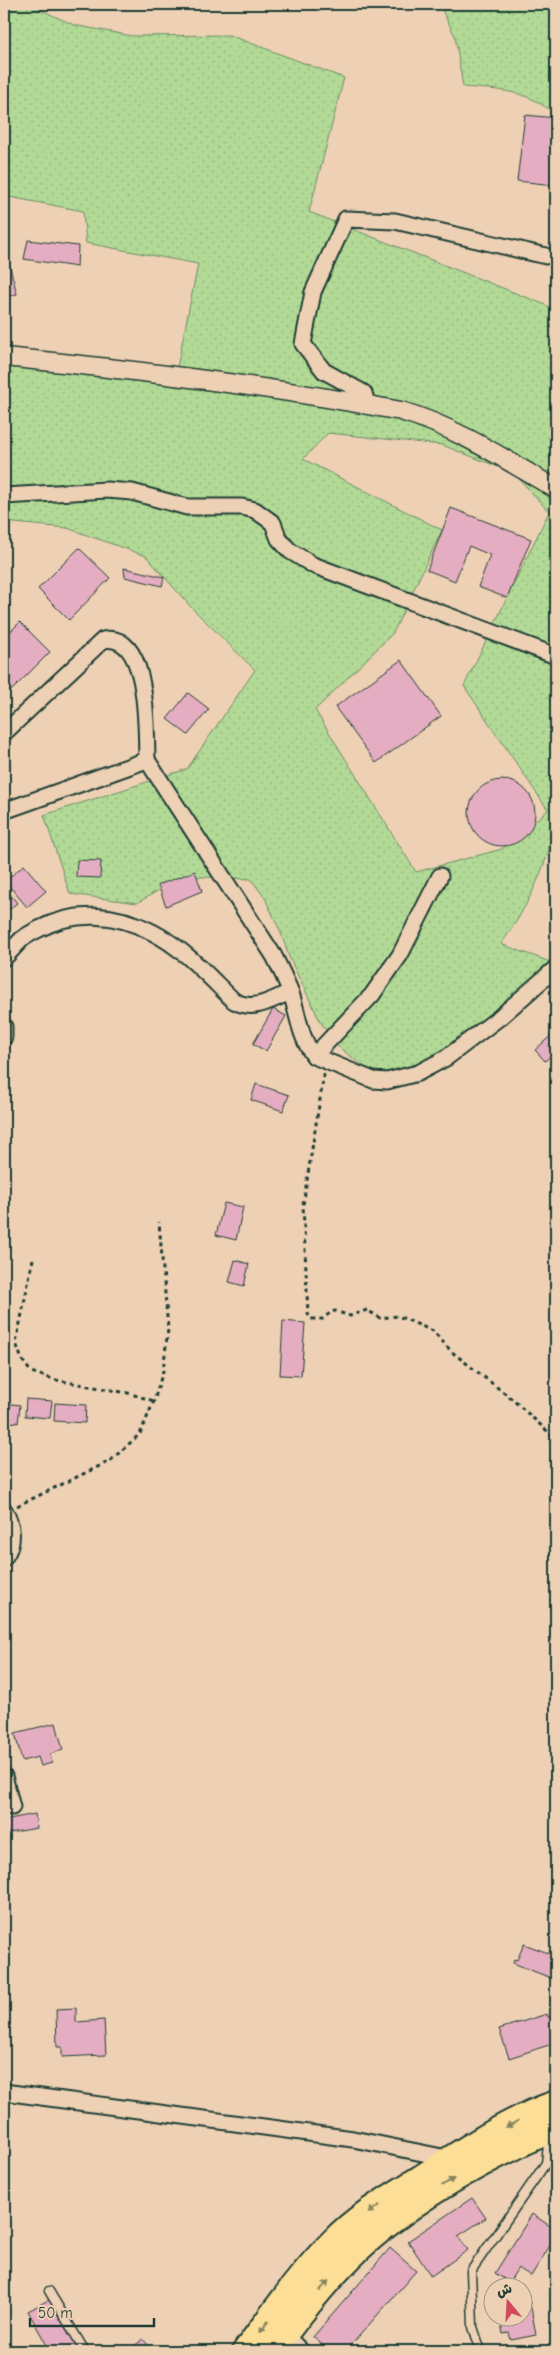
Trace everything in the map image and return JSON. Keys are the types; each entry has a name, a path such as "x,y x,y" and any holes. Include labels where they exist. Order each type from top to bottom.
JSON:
{"highway":[{"path":"246,2351 304,2272 335,2239 372,2209 511,2124 556,2104"},
{"path":"286,2346 307,2305 360,2248 404,2212 432,2192 469,2170 553,2128"}],"street":[{"path":"367,404 364,393 324,371 303,344 313,292 346,219 396,221 546,256"},
{"path":"4,356 140,370 367,404 420,416 464,437 556,489"},
{"path":"4,496 107,490 139,494 187,507 242,507 255,510 273,523 279,539 290,551 313,565 556,656"},
{"path":"4,732 96,645 103,640 115,639 123,644 138,663 147,760 274,956 290,992 303,1035 320,1059 373,1080 387,1081 418,1073 446,1058 500,1017 556,968"},
{"path":"4,810 147,760"},
{"path":"320,1059 372,995 400,954 440,876"},
{"path":"4,958 23,938 48,924 76,916 104,916 125,920 153,932 177,948 234,1001 243,1006 252,1007 290,992"},
{"path":"4,1026 4,1037"},
{"path":"4,1511 12,1526 12,1541 9,1551 4,1558"},
{"path":"4,1776 12,1807"},
{"path":"4,2092 353,2139 452,2159"}],"lane":[{"path":"481,2351 473,2327 471,2271 546,2163 553,2128"},
{"path":"49,2291 85,2351"}],"path":[{"path":"320,1059 303,1205 308,1314 311,1319 323,1319 330,1311 334,1310 350,1316 367,1310 380,1318 398,1316 433,1331 452,1352 512,1399 556,1439"},
{"path":"4,1511 110,1461 140,1434 154,1401 163,1371 168,1329 159,1222"},
{"path":"33,1259 16,1343 22,1360 31,1372 56,1380 128,1393 154,1401"}],"green space":[{"path":"4,4 28,4 74,25 132,36 229,35 344,78 309,212 556,309 556,832 554,832 545,862 533,891 501,944 553,963 556,957 556,975 439,1062 377,1077 335,1044 320,1021 289,957 281,933 265,898 251,879 183,876 137,903 70,894 44,815 187,769 255,670 190,606 146,556 67,528 4,522 4,358 177,368 198,264 86,243 83,211 4,196","holes":["328,433 442,445 514,473 549,512 464,686 548,810 502,849 416,872 315,710 393,633 442,530 303,459"]},
{"path":"439,4 556,4 556,116 535,100 524,96 501,90 463,87 455,36"}],"building":[{"path":"525,115 556,118 554,185 517,181"},
{"path":"28,240 78,246 77,267 24,259"},
{"path":"4,244 17,294 4,298"},
{"path":"451,508 531,539 507,598 478,587 490,555 469,546 455,581 427,570"},
{"path":"79,548 110,578 69,620 38,589"},
{"path":"124,568 164,577 162,586 125,577"},
{"path":"20,622 50,652 6,696 4,694 4,638"},
{"path":"401,660 441,716 376,763 335,707"},
{"path":"188,693 209,709 188,735 167,719"},
{"path":"502,780 515,783 525,790 532,800 535,813 532,826 525,836 515,843 502,846 489,843 479,836 472,826 469,813 472,800 479,790 489,783"},
{"path":"77,860 101,861 100,878 76,877"},
{"path":"24,865 46,891 27,907 5,881"},
{"path":"195,871 202,891 166,906 158,885"},
{"path":"4,886 17,903 4,914"},
{"path":"273,1009 286,1016 266,1051 253,1044"},
{"path":"556,1031 556,1051 545,1061 535,1050"},
{"path":"256,1084 289,1095 283,1111 251,1100"},
{"path":"224,1203 243,1207 236,1240 216,1235"},
{"path":"235,1260 249,1264 244,1286 229,1282"},
{"path":"283,1321 305,1323 301,1376 280,1375"},
{"path":"26,1399 52,1401 50,1418 25,1416"},
{"path":"4,1403 20,1405 18,1423 4,1421"},
{"path":"55,1403 86,1405 85,1423 54,1421"},
{"path":"56,1723 63,1750 50,1754 52,1763 41,1766 38,1757 22,1761 15,1733"},
{"path":"35,1814 37,1828 4,1834 4,1820"},
{"path":"524,1944 556,1956 556,1980 513,1963 514,1959 517,1960"},
{"path":"76,2008 76,2022 104,2020 106,2055 62,2057 62,2047 57,2047 56,2009"},
{"path":"547,2014 548,2017 556,2015 556,2058 552,2044 509,2058 499,2029"},
{"path":"550,2166 556,2166 556,2208 555,2208"},
{"path":"472,2198 486,2218 458,2236 468,2250 431,2276 408,2241"},
{"path":"532,2214 556,2230 556,2236 531,2276 518,2268 512,2278 503,2278 495,2273"},
{"path":"390,2248 416,2271 346,2351 329,2351 313,2337"},
{"path":"52,2298 82,2351 50,2351 28,2311"},
{"path":"532,2313 536,2335 511,2340 509,2333 503,2334 502,2328 532,2328"},
{"path":"143,2339 153,2351 128,2351"}]}
